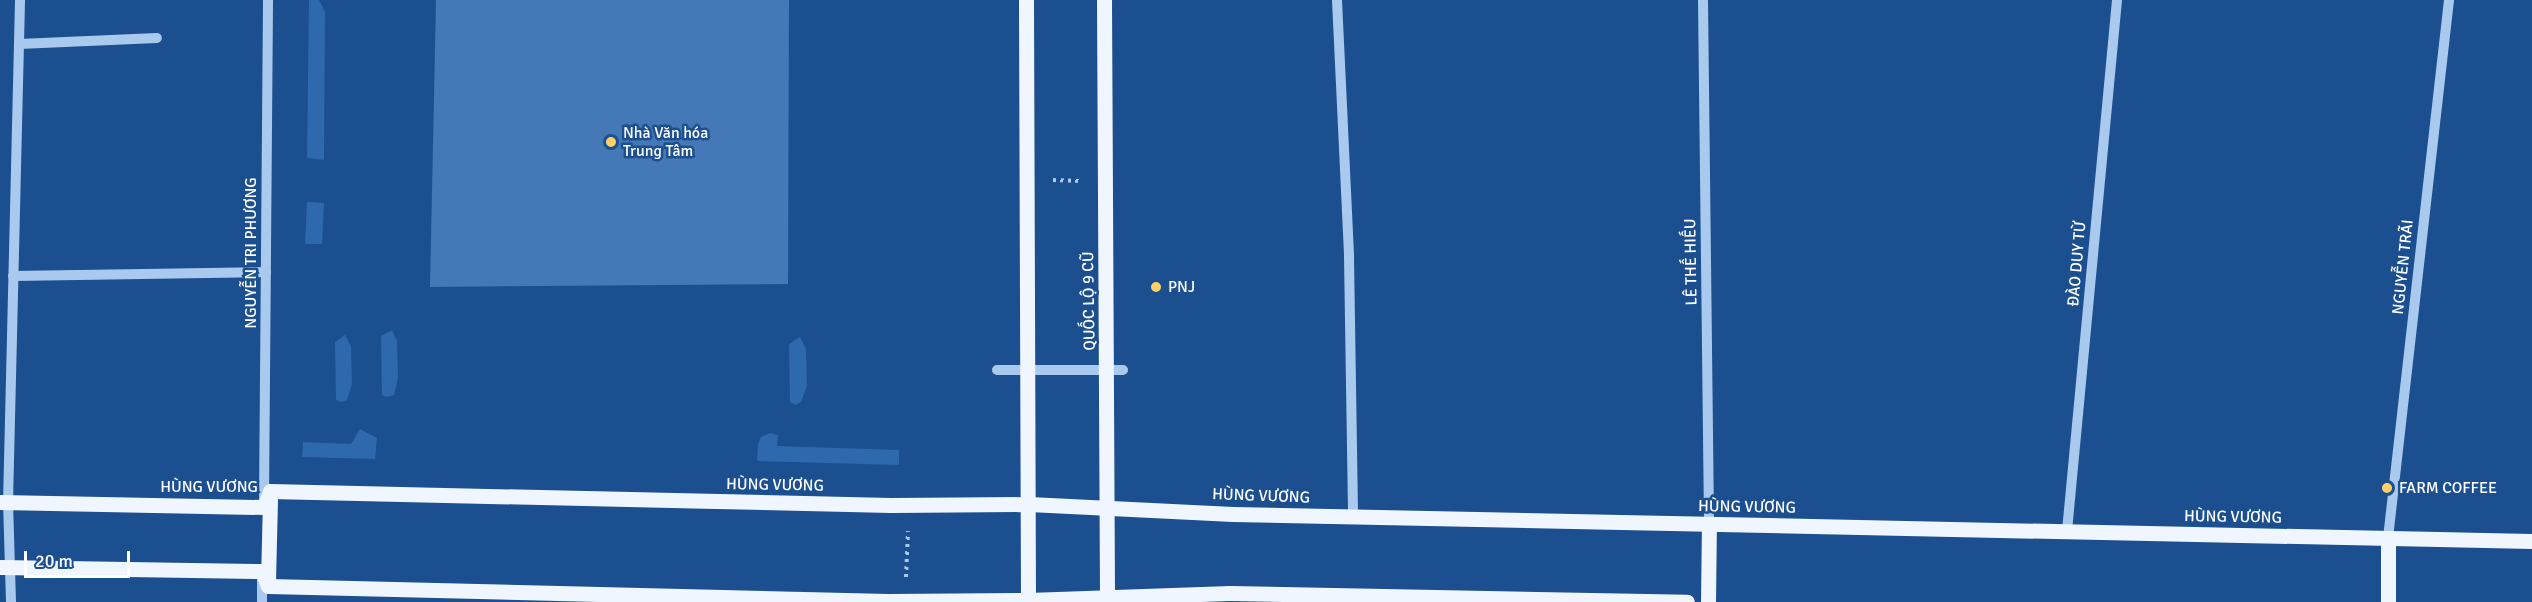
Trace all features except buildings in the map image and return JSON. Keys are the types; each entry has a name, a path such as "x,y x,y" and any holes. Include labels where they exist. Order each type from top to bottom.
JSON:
{"main road":[{"path":"1026,0 1028,601"},
{"name":"QUỐC LỘ 9 CŨ","path":"1104,0 1108,370 1107,600"},
{"path":"268,586 270,491"},
{"name":"HÙNG VƯƠNG","path":"4,502 264,507 270,491 908,505 1029,504 1353,517 2532,541"},
{"path":"1708,602 1709,524"},
{"path":"2388,538 2388,602"},
{"path":"6,567 262,571 268,586"},
{"path":"268,586 905,600 1107,600 1230,592 1687,602"}],"street":[{"path":"11,602 6,567 4,502 20,0"},
{"name":"NGUYỄN TRI PHƯƠNG","path":"264,507 268,0"},
{"path":"1337,0 1349,257 1353,517"},
{"name":"LÊ THẾ HIẾU","path":"1703,0 1709,524"},
{"name":"ĐÀO DUY TỪ","path":"2067,531 2116,0"},
{"name":"NGUYỄN TRÃI","path":"2388,538 2449,0"},
{"path":"19,44 157,38"},
{"path":"13,276 266,272"},
{"path":"997,370 1123,370"},
{"path":"262,571 262,602"}],"path":[{"path":"1028,178 1106,182"},
{"path":"905,600 908,505"}],"shaded area":[{"path":"309,0 319,0 325,12 324,160 307,158"},
{"path":"307,202 324,203 322,244 305,244"},
{"path":"392,330 397,341 398,378 394,395 387,397 382,395 381,336"},
{"path":"345,335 351,346 352,384 347,400 341,402 336,400 335,342"},
{"path":"800,337 806,349 807,386 801,402 796,405 790,402 789,344"},
{"path":"360,429 377,438 375,459 302,457 303,442 351,444"},
{"path":"770,433 778,435 777,446 899,450 899,465 757,461 758,444 761,437"}],"place":[{"name":"Nhà Văn hóa Trung Tâm","path":"611,142"},
{"name":"PNJ","path":"1156,287"},
{"name":"FARM COFFEE","path":"2387,488"}]}
